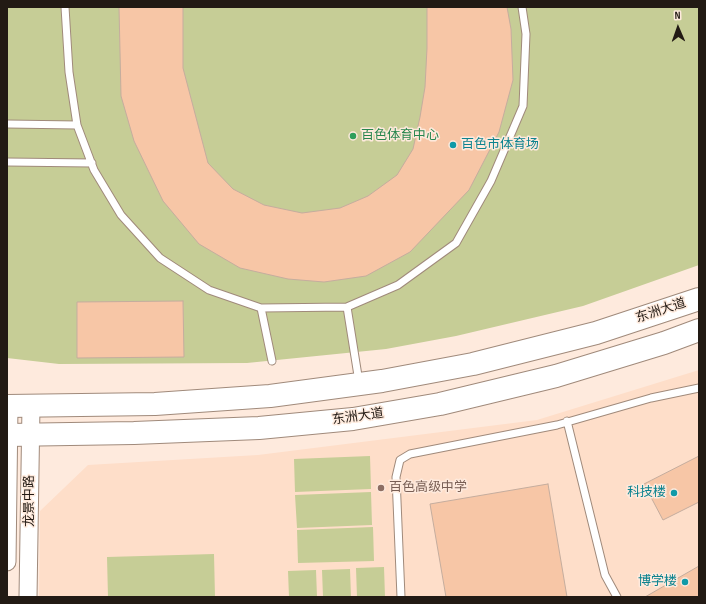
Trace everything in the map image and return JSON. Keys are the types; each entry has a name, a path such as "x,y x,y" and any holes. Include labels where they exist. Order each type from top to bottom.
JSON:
{"main road":[{"name":"东洲大道","path":"8,406 154,404 270,396 359,384 473,364 596,333 699,299"},
{"name":"东洲大道","path":"16,435 258,428 353,419 440,404 556,376 664,343 699,330"}],"street":[{"name":"龙景中路","path":"8,406 16,435 28,597"},
{"name":"龙景中路","path":"7,562 16,435 31,406"}],"lane":[{"path":"65,7 69,72 78,125 92,163 121,215 160,258 209,290 260,308 347,307 398,284 456,243 491,181 523,106 526,34 522,7"},
{"path":"7,124 78,125"},
{"path":"7,162 92,163"},
{"path":"347,307 359,384"},
{"path":"260,308 272,361"},
{"path":"401,597 396,477 400,460 410,454 567,421 651,398 699,388"},
{"path":"567,421 605,575 617,597"}],"shaded area":[{"name":"百色高级中学","path":"699,370 699,597 39,597 40,511 88,465 258,455 537,420"}],"green space":[{"name":"百色体育中心","path":"7,7 699,7 699,265 583,306 456,336 386,349 247,363 59,364 7,358"},
{"path":"370,456 371,489 295,492 294,459"},
{"path":"371,492 372,525 297,528 295,495"},
{"path":"373,527 374,561 298,563 297,530"},
{"path":"214,554 215,597 108,597 107,557"},
{"path":"384,567 385,597 357,597 356,568"},
{"path":"350,569 351,597 323,597 322,570"},
{"path":"316,570 317,597 289,597 288,571"}],"building":[{"name":"百色市体育场","path":"119,7 183,7 183,68 208,163 233,189 264,205 302,213 340,208 368,196 397,175 413,149 425,87 427,7 507,7 511,29 513,80 499,132 469,190 410,252 366,276 324,282 288,279 240,268 199,244 163,201 134,141 121,96"},
{"path":"183,301 184,357 77,358 77,302"},
{"name":"科技楼","path":"699,456 699,502 663,520 644,484"},
{"path":"548,484 567,597 446,597 430,504"},
{"name":"博学楼","path":"699,566 699,597 645,597"}],"place":[{"name":"百色体育中心","path":"353,136"},
{"name":"百色市体育场","path":"453,145"},
{"name":"百色高级中学","path":"381,488"},
{"name":"科技楼","path":"674,493"},
{"name":"博学楼","path":"685,582"}]}
